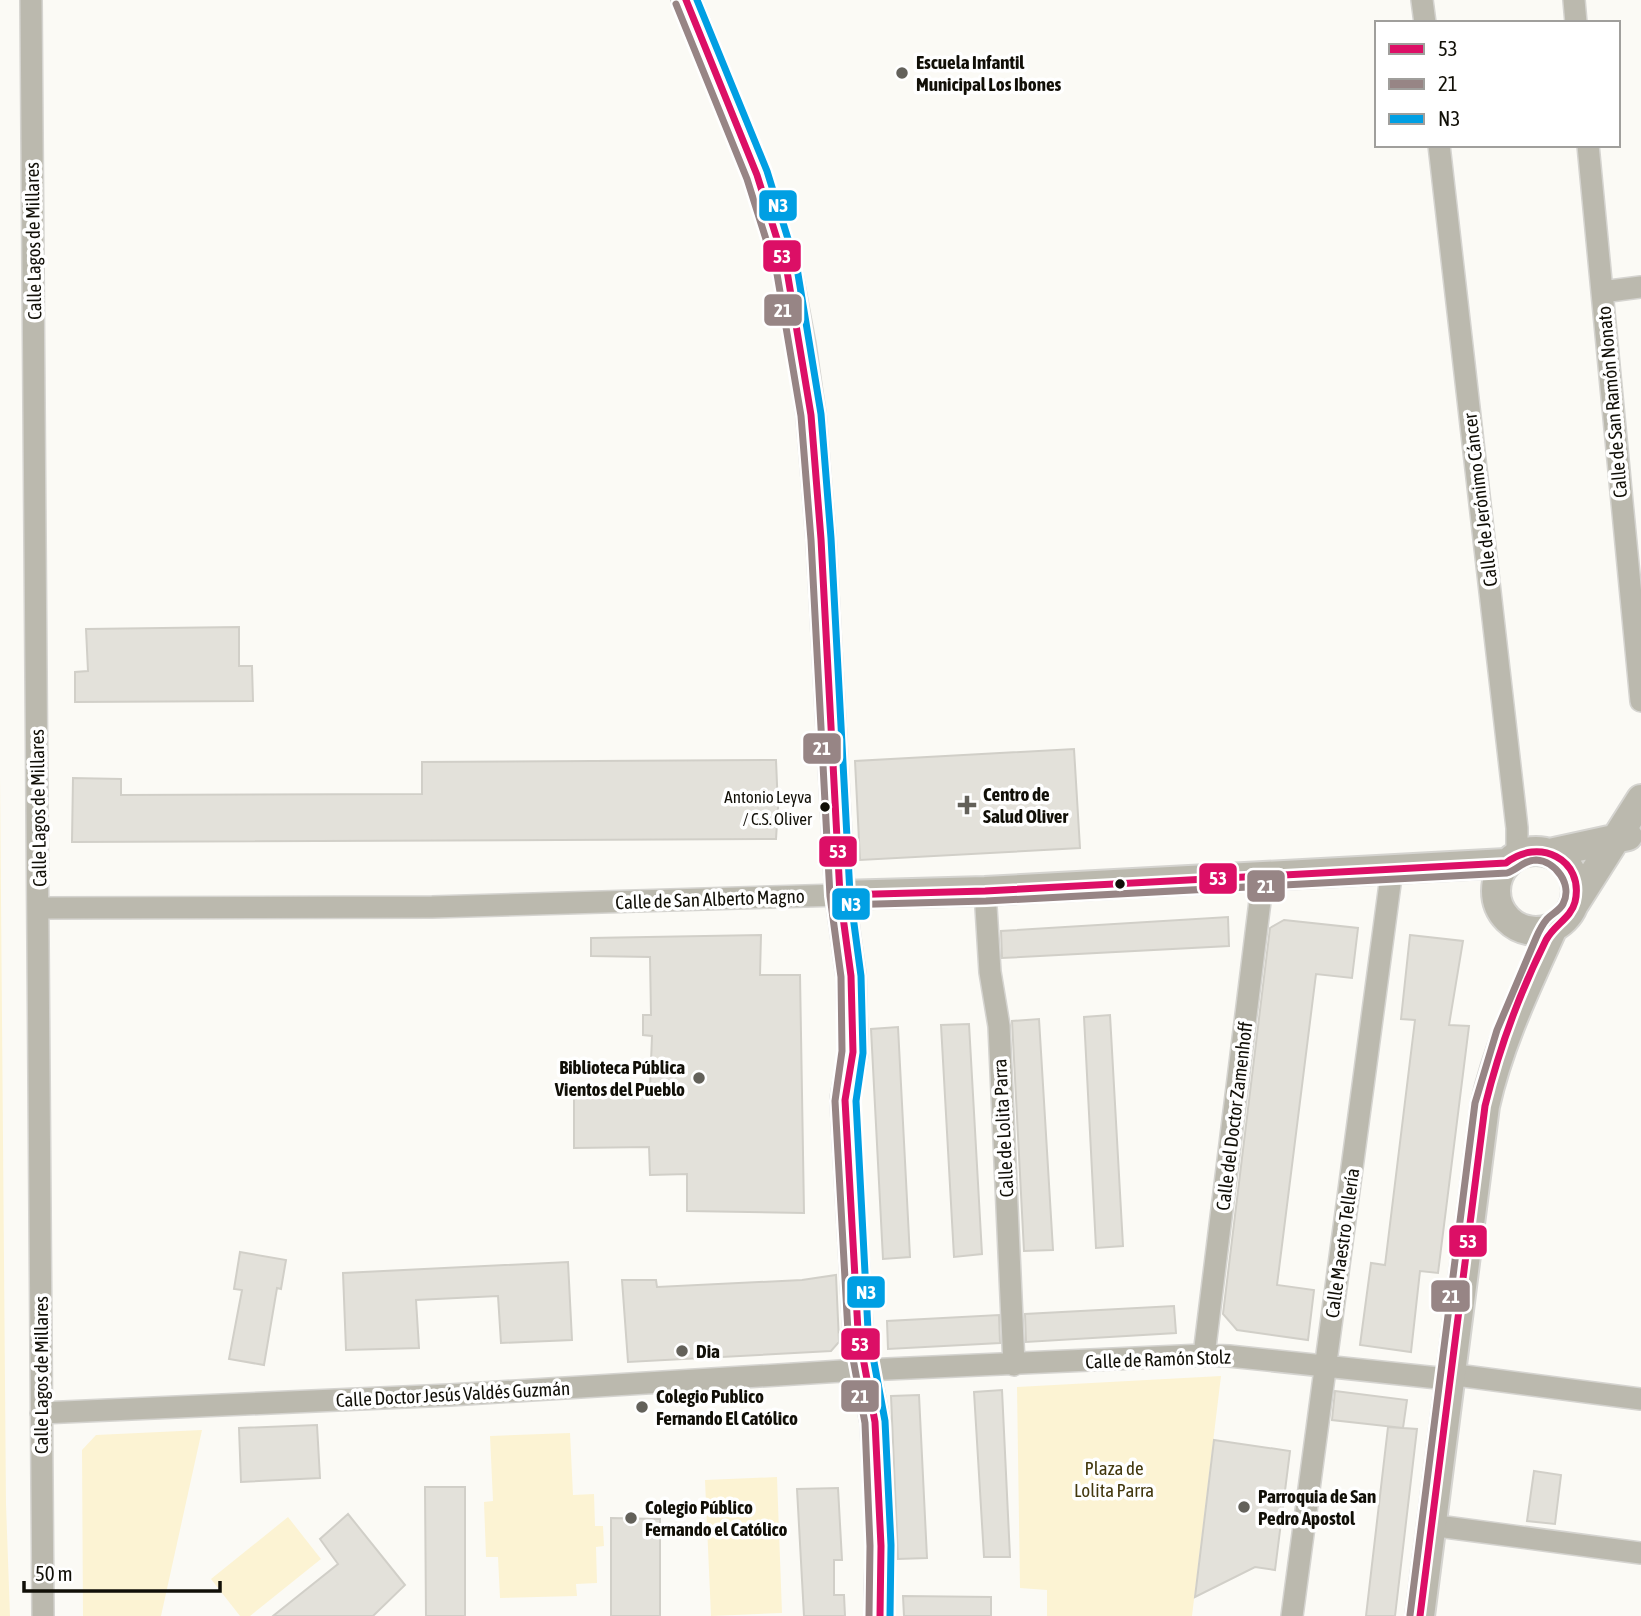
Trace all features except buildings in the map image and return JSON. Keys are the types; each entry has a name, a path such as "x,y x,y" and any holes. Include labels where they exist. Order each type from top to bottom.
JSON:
{"street":[{"name":"Calle Lagos de Millares","path":"31,0 43,1616"},
{"path":"686,0 757,175 787,271 802,345 818,479 840,895 850,966 853,1052 845,1100 858,1331 875,1422 881,1546 880,1616"},
{"path":"1422,0 1424,21"},
{"path":"1574,0 1576,21"},
{"name":"Calle de Jerónimo Cáncer","path":"1439,147 1517,828 1512,859"},
{"name":"Calle de San Ramón Nonato","path":"1588,147 1641,701"},
{"path":"1602,292 1641,287"},
{"path":"1630,836 1550,853 1532,851 1512,859 1496,885 1497,901 1502,913 1511,923 1535,932 1553,928 1563,921 1630,836 1641,799"},
{"path":"1550,853 1558,857 1571,871 1577,889 1575,903"},
{"name":"Calle de San Alberto Magno","path":"39,908 432,907 985,891 1263,877 1512,859"},
{"name":"Calle Maestro Tellería","path":"1292,1616 1392,869"},
{"name":"Calle del Doctor Zamenhoff","path":"1204,1355 1263,877"},
{"name":"Calle de Lolita Parra","path":"985,891 990,972 999,1026 1014,1365"},
{"path":"1420,1616 1473,1189 1492,1074 1553,928"},
{"name":"Calle de Ramón Stolz","path":"865,1370 1204,1355 1438,1378 1464,1376 1641,1399"},
{"name":"Calle Doctor Jesús Valdés Guzmán","path":"41,1413 450,1395 865,1370"},
{"path":"1430,1525 1641,1553"}],"green space":[{"path":"0,776 6,1504 10,1616 0,1616"},
{"name":"Plaza de Lolita Parra","path":"1221,1376 1192,1616 1047,1616 1047,1590 1020,1588 1017,1387"},
{"path":"202,1430 161,1616 83,1616 82,1450 96,1435"},
{"path":"570,1433 573,1495 594,1494 595,1526 603,1526 604,1546 596,1547 597,1583 576,1584 577,1596 500,1598 498,1557 486,1557 484,1502 493,1501 490,1436"},
{"path":"777,1477 782,1613 711,1616 705,1480"},
{"path":"288,1517 321,1559 250,1616 240,1616 211,1579"}],"transit line":[{"name":"53","path":"686,0 757,175 787,271 811,415 821,539 840,895 851,976 853,1052 845,1100 858,1331 875,1422 881,1546 880,1616"},
{"name":"N3","path":"697,0 767,171 797,268 821,414 831,538 850,894 861,976 863,1053 856,1101 868,1330 885,1421 891,1545 890,1616"},
{"name":"21","path":"676,4 747,179 777,274 801,416 811,540 830,896 841,977 842,1051 835,1101 848,1332 865,1423 870,1546 869,1616"},
{"name":"53","path":"840,895 985,891 1506,863 1519,855 1532,852 1545,853 1566,864 1573,874 1576,887 1573,908 1546,940 1527,980 1511,1021 1485,1106 1420,1616"},
{"name":"21","path":"840,905 986,901 1507,873 1536,860 1550,865 1561,875 1566,897 1537,935 1497,1030 1475,1103 1410,1615"}],"place":[{"name":"Escuela Infantil Municipal Los Ibones","path":"902,73"},
{"name":"Centro de Salud Oliver","path":"967,805"},
{"name":"Antonio Leyva / C.S. Oliver","path":"825,807"},
{"name":"Biblioteca Pública Vientos del Pueblo","path":"699,1078"},
{"name":"Dia","path":"682,1351"},
{"name":"Colegio Publico Fernando El Católico","path":"642,1407"},
{"name":"Parroquia de San Pedro Apostol","path":"1244,1507"},
{"name":"Colegio Público Fernando el Católico","path":"631,1518"}]}
